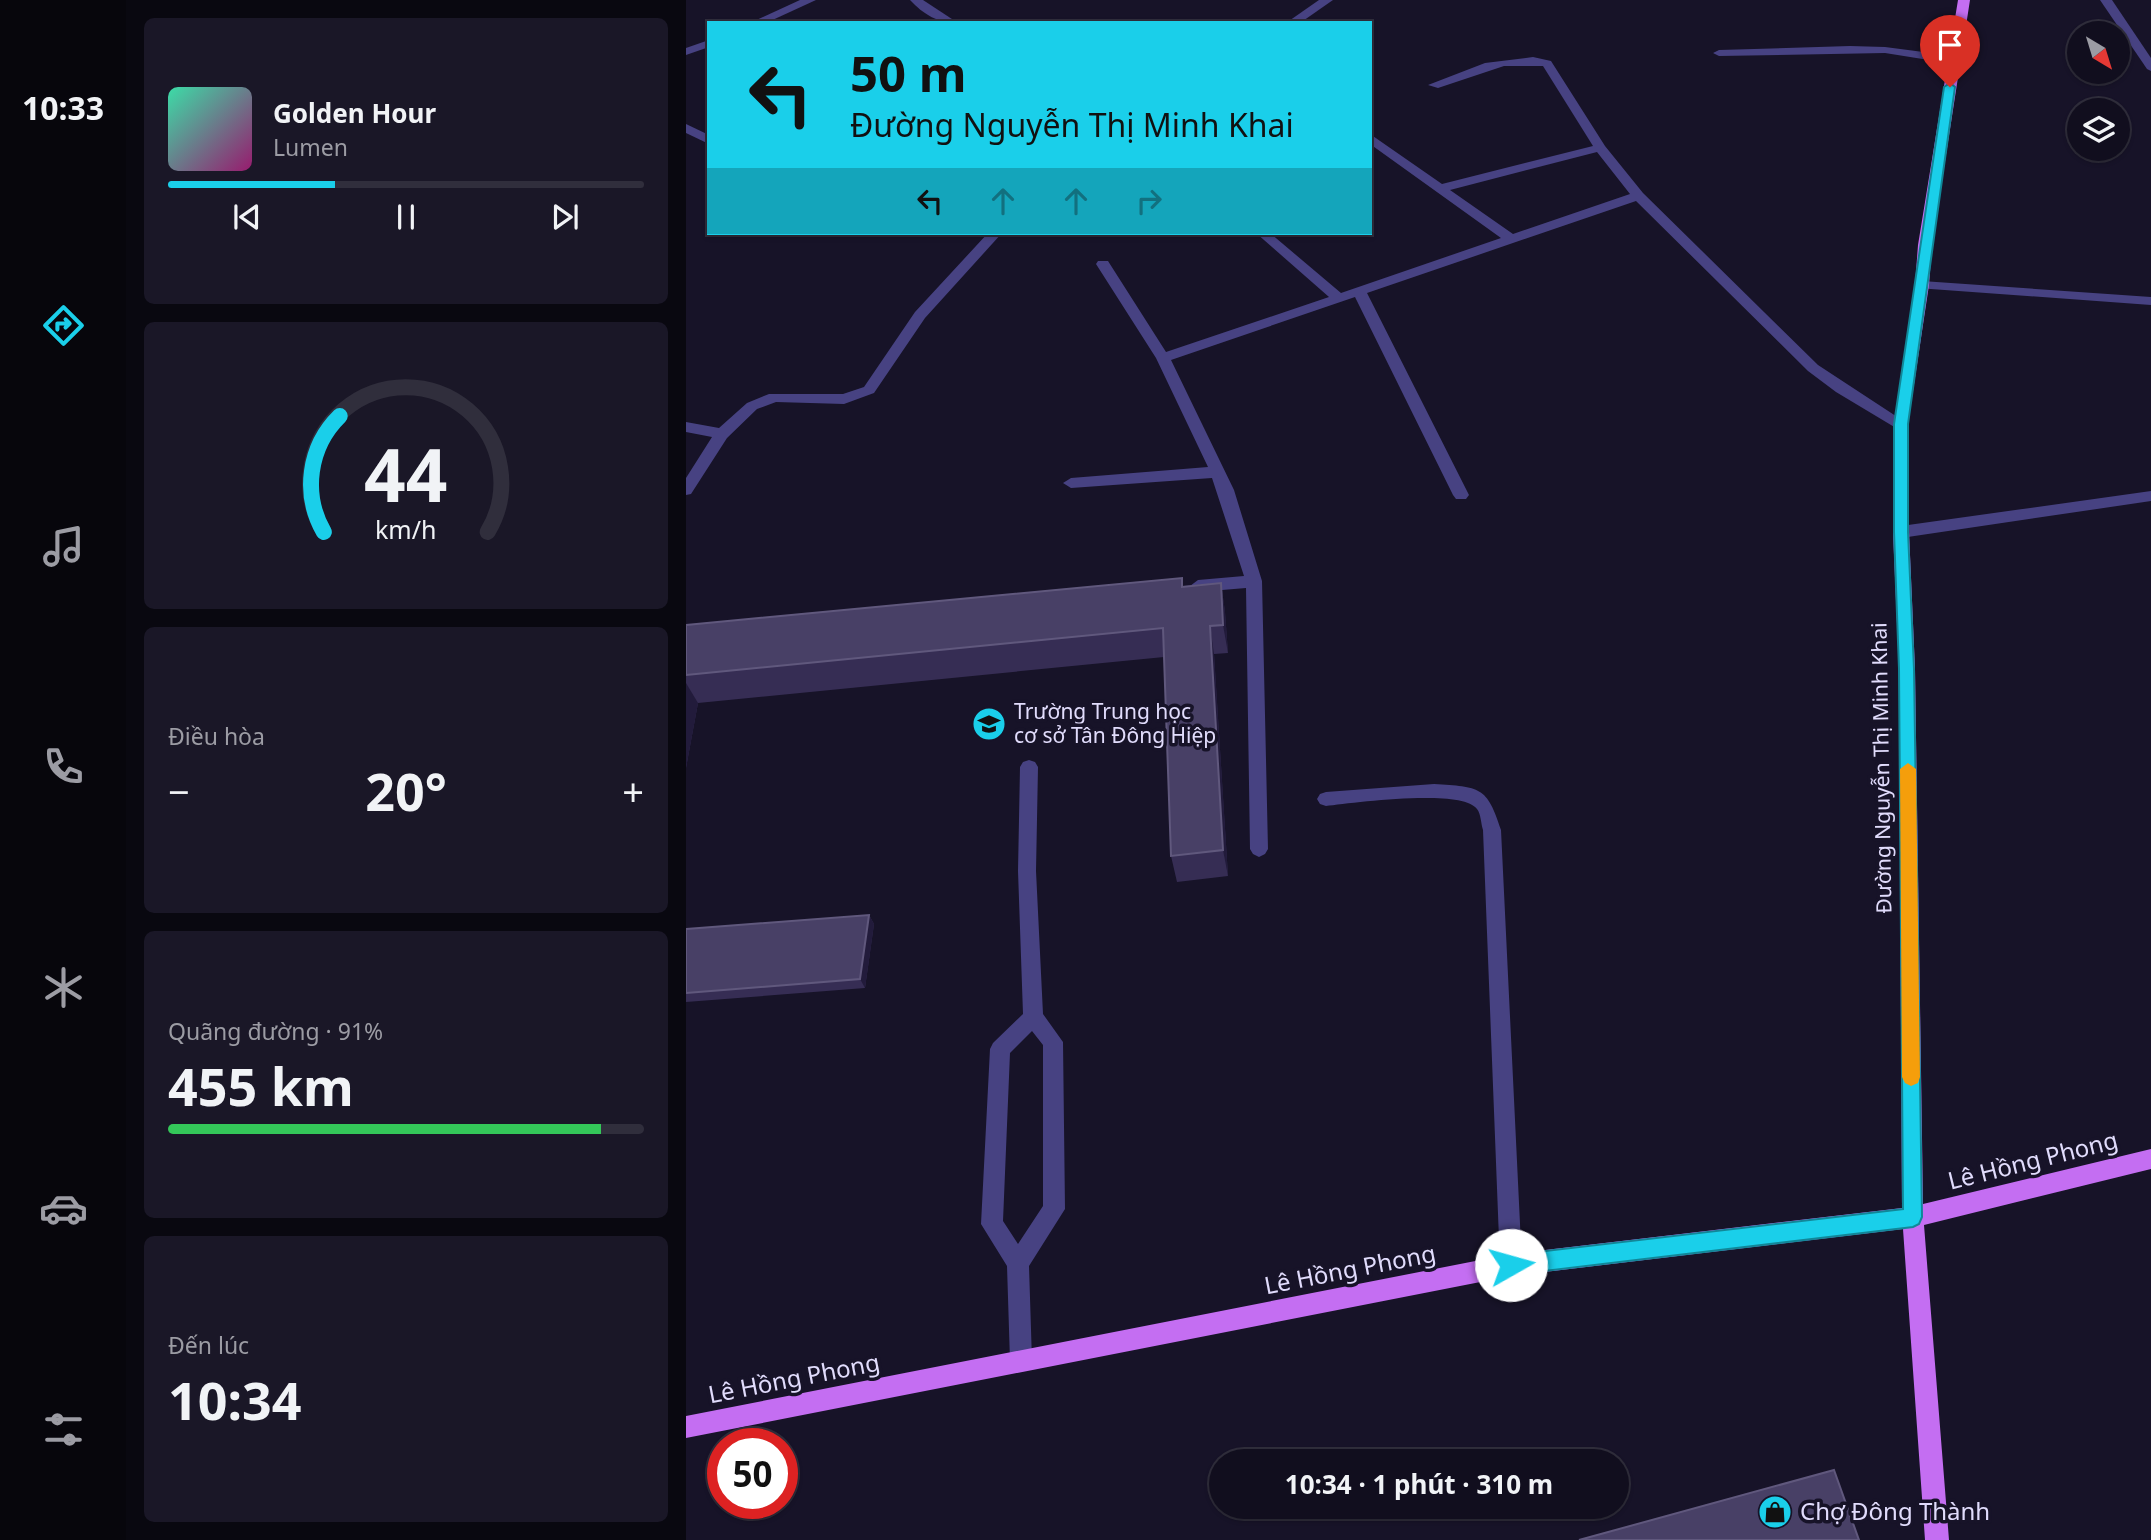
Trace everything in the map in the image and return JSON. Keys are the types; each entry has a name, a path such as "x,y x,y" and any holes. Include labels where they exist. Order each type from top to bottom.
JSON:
{"main road":[{"name":"Đường Nguyễn Thị Minh Khai","path":"1937,1540 1913,1217 1907,669 1901,532 1901,424 1922,285 1925,245 1964,0"},
{"name":"Lê Hồng Phong","path":"686,1427 1511,1265 1913,1217 2151,1159"}],"street":[{"path":"761,21 810,0"},
{"path":"916,0 930,12 948,21"},
{"path":"1295,21 1327,0"},
{"path":"2106,0 2151,67"},
{"path":"686,52 707,44"},
{"path":"1719,52 1885,50 1954,60"},
{"path":"1434,85 1482,69 1520,62 1547,63 1600,148 1638,196 1813,368 1841,389 1901,424"},
{"path":"686,128 707,139"},
{"path":"1372,139 1512,240"},
{"path":"1441,188 1600,148"},
{"path":"1163,358 1638,196"},
{"path":"686,490 722,434 752,406 774,397 844,399 869,390 920,315 993,235"},
{"path":"1264,235 1339,298"},
{"path":"1102,264 1163,358 1226,490 1254,581 1259,849"},
{"path":"1922,285 2151,301"},
{"path":"1359,291 1461,495"},
{"path":"686,427 722,434"},
{"path":"1071,483 1216,472"},
{"path":"1901,532 2151,496"},
{"path":"1185,587 1254,581"},
{"path":"1018,1263 1054,1209 1053,1042 1033,1017 1027,871 1029,766"},
{"path":"1326,799 1398,791 1469,794 1483,803 1492,830 1511,1265"},
{"path":"1021,1361 1018,1263 992,1224 1000,1049 1033,1017"}],"building":[{"path":"1182,578 1182,587 1221,583 1223,625 1210,626 1223,850 1171,856 1163,628 686,675 686,625"},
{"path":"869,915 860,979 686,993 686,929"},
{"name":"Chợ Đông Thành","path":"1834,1470 1859,1540 1579,1540"}],"slow traffic":[{"path":"1908,769 1911,1077"}],"place":[{"name":"Trường Trung học cơ sở Tân Đông Hiệp","path":"989,724"},
{"name":"Chợ Đông Thành","path":"1775,1512"}],"route":[{"path":"1511,1265 1913,1217 1907,669 1901,532 1901,424 1950,87"}]}
